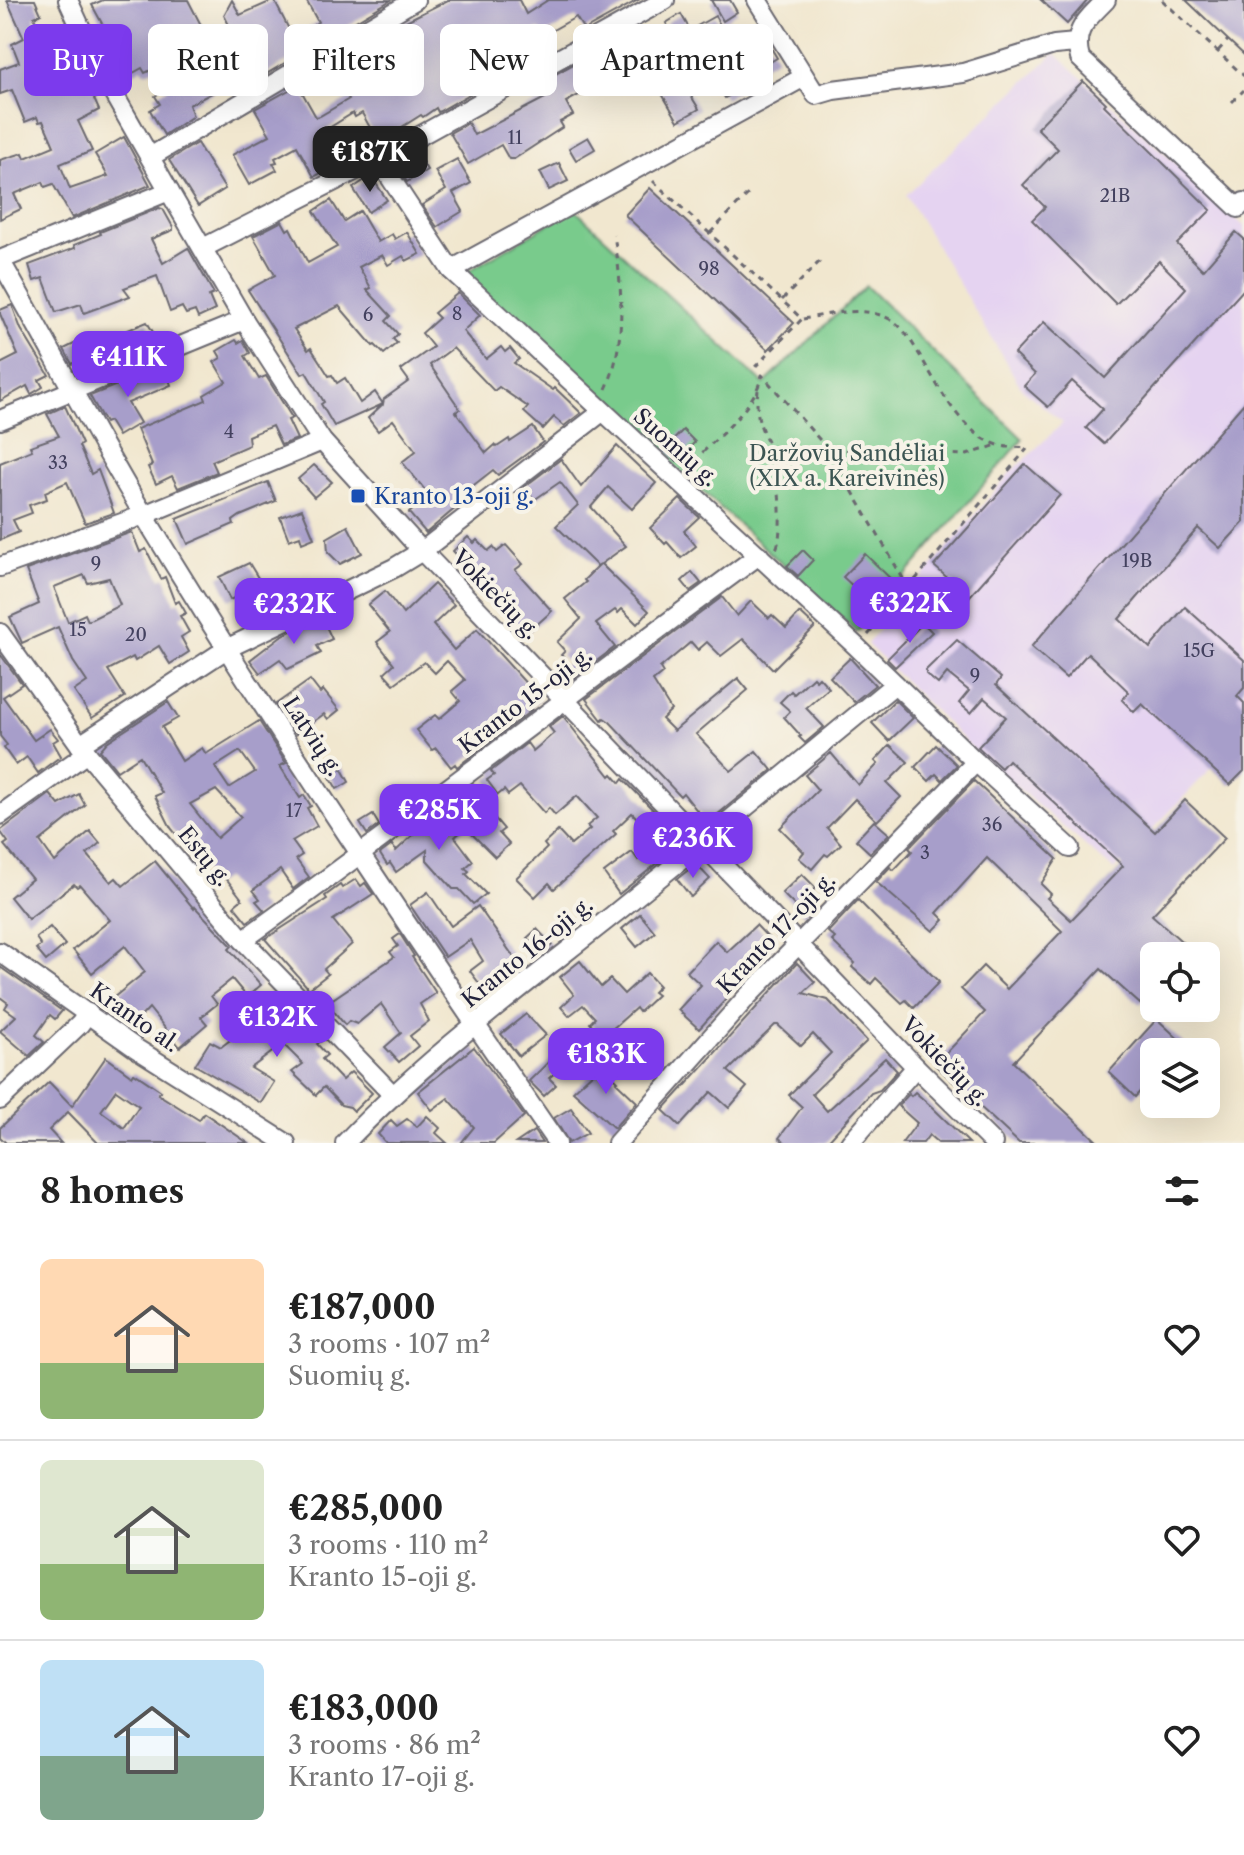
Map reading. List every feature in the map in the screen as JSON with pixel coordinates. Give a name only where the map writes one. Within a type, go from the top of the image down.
[{"type":"street","name":"Vokiečių g.","points":[[68,0],[100,70],[169,191],[244,320],[322,441],[422,551],[982,1139]]},
{"type":"street","points":[[150,157],[415,0]]},
{"type":"street","points":[[203,248],[378,159],[665,0]]},
{"type":"street","points":[[757,0],[816,95],[833,90],[963,73],[1054,45],[1076,43]]},
{"type":"street","points":[[1106,0],[1083,23],[1076,43],[1080,58],[1238,208],[1244,202]]},
{"type":"street","points":[[451,270],[804,77]]},
{"type":"street","name":"Suomių g.","points":[[378,159],[451,270],[1070,848]]},
{"type":"street","points":[[0,260],[169,191]]},
{"type":"street","name":"Latvių g.","points":[[0,260],[144,515],[361,856],[557,1143]]},
{"type":"street","points":[[0,420],[244,320]]},
{"type":"street","points":[[0,815],[84,749],[228,648],[394,568],[422,551],[600,410]]},
{"type":"street","points":[[0,567],[144,515],[322,441]]},
{"type":"street","name":"Kranto 15-oji g.","points":[[243,940],[361,856],[565,699],[763,560]]},
{"type":"street","name":"Estų g.","points":[[0,633],[84,749],[243,940],[392,1094]]},
{"type":"street","name":"Kranto 16-oji g.","points":[[345,1143],[392,1094],[475,1024],[703,843],[895,684]]},
{"type":"street","name":"Kranto 17-oji g.","points":[[617,1143],[798,943],[976,762]]},
{"type":"street","name":"Kranto al.","points":[[0,952],[261,1137],[286,1143]]},
{"type":"street","points":[[0,1100],[88,1013]]},
{"type":"street","points":[[850,1143],[916,1067]]},
{"type":"path","points":[[1162,0],[1244,76]]},
{"type":"path","points":[[1218,51],[1228,40]]},
{"type":"path","points":[[1232,102],[1244,90]]},
{"type":"path","points":[[641,165],[650,178],[802,319]]},
{"type":"path","points":[[710,233],[750,192]]},
{"type":"path","points":[[600,410],[614,365],[620,315],[620,275],[614,235]]},
{"type":"path","points":[[782,300],[822,259]]},
{"type":"path","points":[[754,368],[802,319],[854,311],[874,314],[895,321],[967,426],[997,445]]},
{"type":"path","points":[[763,560],[780,543],[780,528],[774,459],[756,410],[762,375],[828,449],[909,587]]},
{"type":"path","points":[[694,461],[748,404],[759,386]]},
{"type":"path","points":[[828,449],[967,455],[997,445],[1028,448],[857,647]]},
{"type":"shaded area","points":[[1055,53],[1244,226],[1244,734],[1114,870],[981,757],[867,644],[1009,474],[1063,423],[1022,389],[906,195]]},
{"type":"green space","name":"Daržovių Sandėliai (XIX a. Kareivinės)","points":[[574,209],[764,384],[866,286],[1023,439],[857,632],[463,274]]},
{"type":"building","points":[[7,0],[35,0],[41,14],[34,17],[37,24],[24,24],[24,38]]},
{"type":"building","points":[[103,0],[188,0],[200,24],[148,24],[148,72],[145,73],[142,68],[133,73],[132,24],[102,24],[92,5]]},
{"type":"building","points":[[232,0],[240,15],[274,0],[286,24],[284,63],[268,73],[268,24],[228,24],[224,15]]},
{"type":"building","points":[[306,0],[391,0],[350,24],[315,24],[318,22]]},
{"type":"building","points":[[448,0],[519,0],[526,14],[548,0],[638,0],[595,24],[580,24],[576,17],[557,28],[557,24],[440,24],[440,96],[466,96],[438,112],[436,108],[423,117],[421,115],[378,142],[362,113],[355,117],[353,113],[324,131],[334,155],[329,157],[334,166],[314,177],[297,146],[275,158],[277,162],[273,163],[277,170],[249,185],[232,155],[270,135],[255,109],[284,93],[284,96],[304,96],[316,117],[349,99],[347,96],[424,96],[424,24],[400,24]]},
{"type":"building","points":[[711,0],[730,0],[737,12],[723,21]]},
{"type":"building","points":[[1041,0],[1088,0],[1067,24]]},
{"type":"building","points":[[1186,0],[1244,0],[1244,55],[1228,40]]},
{"type":"building","points":[[681,14],[687,24],[667,24]]},
{"type":"building","points":[[715,16],[720,24],[701,24]]},
{"type":"building","points":[[24,38],[24,96],[98,97],[94,99],[99,110],[78,121],[92,151],[60,164],[70,189],[108,176],[95,154],[124,137],[150,185],[72,218],[53,184],[45,187],[43,182],[14,194],[21,209],[0,219],[0,160],[23,153],[25,158],[54,146],[43,121],[39,122],[37,117],[25,122],[12,90],[0,94],[0,69],[19,62],[12,44]]},
{"type":"building","points":[[573,64],[573,96],[577,96],[566,102],[573,115],[560,122],[563,127],[514,159],[509,159],[501,145],[468,164],[450,133],[468,123],[474,135],[544,96],[557,96],[557,73]]},
{"type":"building","points":[[1083,81],[1211,210],[1177,244],[1203,270],[1236,232],[1244,239],[1244,289],[1104,444],[1086,428],[1103,409],[1072,381],[1048,407],[1024,386],[1035,374],[1014,354],[1044,322],[1105,378],[1186,288],[1159,261],[1116,304],[1032,220],[1045,207],[1023,185],[1058,149],[1037,128]]},
{"type":"building","points":[[155,96],[206,96],[189,105],[193,116],[164,135],[150,110],[160,104]]},
{"type":"building","points":[[663,96],[691,96],[699,109],[678,121]]},
{"type":"building","points":[[588,137],[595,149],[576,160],[569,148]]},
{"type":"building","points":[[197,143],[225,189],[198,206],[169,160]]},
{"type":"building","points":[[416,152],[427,170],[407,182],[395,163]]},
{"type":"building","points":[[457,159],[471,183],[453,193],[463,211],[437,227],[422,205],[446,190],[435,171]]},
{"type":"building","points":[[559,163],[568,181],[549,190],[540,172]]},
{"type":"building","points":[[371,176],[387,200],[368,212],[353,188]]},
{"type":"building","points":[[650,188],[794,323],[768,350],[625,215]]},
{"type":"building","points":[[331,200],[344,221],[360,211],[378,242],[392,234],[395,239],[407,232],[420,254],[406,261],[403,256],[388,265],[382,255],[359,267],[371,288],[367,290],[391,316],[386,321],[398,334],[393,339],[397,343],[384,354],[373,346],[339,306],[294,329],[329,376],[332,375],[337,383],[345,378],[360,403],[375,392],[383,404],[334,426],[306,372],[302,374],[248,290],[275,275],[253,236],[282,221],[287,230],[290,228],[308,263],[337,247],[314,211]]},
{"type":"building","points":[[163,209],[173,227],[173,230],[151,239],[163,263],[188,248],[214,294],[209,296],[215,310],[198,318],[195,311],[186,314],[182,307],[170,312],[157,276],[124,288],[130,296],[84,313],[81,304],[56,312],[43,278],[34,281],[29,265],[75,248],[74,245],[100,232]]},
{"type":"building","points":[[458,293],[480,315],[463,331],[486,359],[501,347],[505,352],[510,348],[519,359],[514,363],[553,390],[555,388],[581,413],[564,426],[554,417],[543,429],[524,412],[528,407],[499,387],[494,391],[453,348],[430,365],[460,409],[456,412],[486,453],[495,445],[497,447],[509,439],[510,442],[533,427],[543,442],[498,475],[493,470],[470,488],[472,490],[463,497],[465,500],[426,533],[409,513],[430,496],[402,462],[416,451],[393,420],[378,431],[368,418],[383,404],[384,399],[409,381],[401,370],[433,347],[422,333],[439,318],[434,313]]},
{"type":"building","points":[[12,305],[21,329],[49,375],[39,380],[43,387],[31,394],[27,386],[0,401],[0,364],[18,355],[0,314],[0,310]]},
{"type":"building","points":[[147,322],[159,342],[124,356],[116,335]]},
{"type":"building","points":[[84,339],[92,354],[72,364],[64,349]]},
{"type":"building","points":[[236,340],[238,343],[243,340],[250,353],[245,356],[259,379],[266,376],[293,418],[288,420],[297,439],[281,445],[272,426],[248,436],[249,445],[212,461],[217,472],[178,488],[172,476],[156,484],[148,467],[152,465],[137,429],[206,400],[204,395],[226,382],[214,362],[221,358],[217,351]]},
{"type":"building","points":[[164,366],[171,385],[128,403],[140,423],[118,436],[109,421],[105,423],[90,396]]},
{"type":"building","points":[[1244,403],[1244,522],[1220,548],[1198,528],[1119,619],[1150,648],[1185,607],[1244,660],[1244,688],[1237,696],[1244,703],[1244,771],[1230,785],[1142,704],[1134,712],[1122,700],[1129,692],[1088,653],[1066,678],[1031,647]]},
{"type":"building","points":[[65,406],[91,474],[98,470],[114,513],[85,523],[67,482],[45,492],[47,499],[29,505],[32,513],[13,520],[19,532],[0,540],[0,463],[32,450],[30,446],[59,436],[47,414]]},
{"type":"building","points":[[683,430],[695,442],[677,461],[665,449]]},
{"type":"building","points":[[617,446],[656,483],[632,509],[608,487],[591,507],[626,546],[601,564],[649,611],[637,624],[622,609],[618,613],[615,610],[596,624],[615,647],[569,682],[559,671],[568,662],[561,655],[565,651],[557,642],[581,619],[565,599],[586,582],[584,580],[600,564],[597,566],[556,526],[578,505],[560,482],[534,500],[524,487],[561,459],[581,487]]},
{"type":"building","points":[[1025,464],[1060,495],[969,597],[934,566]]},
{"type":"building","points":[[314,465],[332,482],[314,497],[298,479]]},
{"type":"building","points":[[268,482],[276,501],[188,544],[177,519]]},
{"type":"building","points":[[680,499],[699,517],[684,531],[696,546],[681,558],[650,528]]},
{"type":"building","points":[[302,509],[314,538],[302,543],[300,536],[289,540],[280,517]]},
{"type":"building","points":[[348,526],[362,553],[340,564],[328,552],[327,538]]},
{"type":"building","points":[[132,532],[140,552],[146,549],[161,579],[165,577],[175,603],[179,601],[186,613],[180,616],[189,632],[181,637],[189,652],[170,664],[159,646],[135,661],[133,657],[108,670],[125,697],[92,718],[74,691],[87,682],[73,661],[58,627],[22,643],[10,617],[39,604],[26,570]],"holes":[[[84,575],[88,583],[109,578],[120,605],[88,621],[85,614],[68,622],[54,587]]]},
{"type":"building","points":[[468,537],[474,543],[477,540],[488,551],[493,547],[497,552],[506,545],[523,564],[515,570],[552,611],[525,635],[501,608],[505,605],[453,551]]},
{"type":"building","points":[[803,550],[813,560],[798,576],[787,566]]},
{"type":"building","points":[[865,554],[894,582],[872,604],[843,577]]},
{"type":"building","points":[[249,563],[263,586],[266,584],[269,590],[277,586],[286,603],[264,617],[248,591],[230,600],[219,577]]},
{"type":"building","points":[[692,572],[701,583],[690,591],[682,581]]},
{"type":"building","points":[[434,584],[454,605],[433,625],[454,650],[477,629],[540,699],[528,710],[532,710],[457,767],[455,764],[451,767],[436,748],[432,750],[416,730],[435,715],[439,719],[460,701],[452,691],[465,680],[447,661],[435,673],[424,662],[394,684],[384,673],[394,664],[377,642],[390,632],[368,605],[385,591],[403,614]]},
{"type":"building","points":[[722,597],[737,616],[751,601],[769,618],[772,615],[786,628],[800,613],[815,627],[773,669],[743,639],[721,656],[707,642],[698,650],[691,642],[660,668],[663,673],[653,681],[671,710],[662,719],[674,731],[738,678],[748,690],[696,734],[731,771],[756,751],[772,770],[707,823],[683,793],[680,796],[610,722],[604,718],[602,720],[586,699]]},
{"type":"building","points":[[321,616],[332,639],[317,646],[321,653],[288,669],[280,659],[260,673],[250,660],[281,636]]},
{"type":"building","points":[[923,623],[932,632],[895,667],[887,659]]},
{"type":"building","points":[[957,640],[1001,678],[996,685],[1155,832],[1185,800],[1225,838],[1152,915],[1182,942],[1140,942],[1140,1004],[1101,969],[1013,1062],[1099,1143],[1019,1143],[935,1065],[985,1012],[961,989],[983,966],[1007,989],[1062,931],[987,858],[937,913],[944,920],[933,931],[876,882],[890,867],[894,870],[912,851],[909,848],[974,781],[1057,859],[1041,884],[1051,894],[1047,898],[1071,920],[1123,866],[1008,760],[1001,768],[978,747],[1006,717],[984,698],[971,713],[959,703],[969,691],[947,673],[938,684],[926,674],[926,670]]},
{"type":"building","points":[[0,654],[22,684],[3,697],[34,740],[50,729],[58,739],[53,742],[61,756],[38,773],[27,757],[16,765],[0,736]]},
{"type":"building","points":[[850,658],[875,685],[854,702],[830,677]]},
{"type":"building","points":[[813,677],[816,680],[819,677],[829,688],[806,708],[824,727],[805,743],[784,717],[790,711],[780,702]]},
{"type":"building","points":[[310,680],[339,710],[328,719],[324,714],[296,734],[276,704]]},
{"type":"building","points":[[895,700],[913,718],[889,741],[872,723]]},
{"type":"building","points":[[168,702],[178,718],[162,727],[182,761],[202,748],[206,754],[259,721],[286,763],[280,766],[300,798],[304,795],[311,806],[307,808],[317,826],[292,841],[302,855],[296,859],[309,877],[293,889],[280,870],[253,890],[260,899],[256,901],[264,910],[247,922],[234,906],[242,899],[225,877],[217,884],[171,828],[155,796],[162,793],[140,756],[117,771],[100,750],[107,742]],"holes":[[[240,751],[255,772],[229,788],[215,767]],[[216,790],[241,817],[217,838],[190,804]]]},
{"type":"building","points":[[563,716],[610,776],[612,774],[620,783],[623,779],[657,814],[645,826],[632,813],[613,831],[616,834],[554,889],[549,883],[535,897],[516,878],[547,848],[544,844],[558,831],[571,845],[590,829],[587,826],[597,818],[577,796],[555,815],[549,808],[544,813],[520,786],[508,795],[504,790],[498,795],[487,780],[494,775],[491,771],[527,743],[533,751],[554,733],[549,727]]},
{"type":"building","points":[[890,745],[908,762],[887,783],[901,797],[877,821],[855,799],[827,828],[841,844],[828,856],[825,854],[812,869],[799,858],[804,852],[780,828],[818,790],[805,775],[831,753],[858,785],[878,764],[875,761]]},
{"type":"building","points":[[936,745],[957,765],[942,780],[936,774],[929,781],[915,767]]},
{"type":"building","points":[[339,764],[349,782],[337,789],[327,772]]},
{"type":"building","points":[[50,794],[59,805],[79,794],[85,805],[40,841],[55,862],[90,831],[100,843],[87,854],[111,882],[116,878],[123,886],[155,861],[194,909],[232,946],[229,949],[261,985],[247,997],[232,979],[211,996],[217,1004],[201,1017],[207,1024],[180,1047],[149,1008],[135,1023],[127,1016],[113,1003],[113,998],[145,972],[125,946],[92,973],[73,950],[110,920],[80,885],[77,887],[74,884],[28,919],[10,897],[32,879],[4,845],[8,842],[0,831]]},
{"type":"building","points":[[447,804],[465,828],[455,837],[473,861],[465,868],[469,871],[466,874],[486,894],[473,904],[459,889],[453,889],[427,860],[427,850],[396,872],[380,854],[392,845],[396,851],[414,831]]},
{"type":"building","points":[[491,814],[504,829],[499,833],[509,844],[495,857],[470,832]]},
{"type":"building","points":[[373,815],[379,825],[367,834],[360,823]]},
{"type":"building","points":[[874,821],[889,834],[870,853],[856,840]]},
{"type":"building","points":[[664,838],[674,850],[619,894],[604,873],[632,852],[638,860]]},
{"type":"building","points":[[696,864],[710,879],[691,897],[677,879]]},
{"type":"building","points":[[802,874],[816,888],[810,893],[818,901],[804,915],[782,893]]},
{"type":"building","points":[[356,879],[361,886],[365,883],[373,894],[333,920],[352,944],[324,969],[328,974],[309,989],[265,939],[327,899],[325,896],[340,885],[342,888]]},
{"type":"building","points":[[428,892],[451,926],[478,906],[520,966],[485,991],[470,971],[483,961],[470,940],[445,957],[410,905]]},
{"type":"building","points":[[858,900],[939,982],[914,1008],[906,1000],[902,1003],[876,978],[871,984],[852,967],[855,963],[832,941],[835,938],[828,932]]},
{"type":"building","points":[[640,914],[655,932],[637,947],[622,929]]},
{"type":"building","points":[[756,925],[775,945],[699,1029],[678,1010],[701,985],[687,972],[716,941],[727,952]]},
{"type":"building","points":[[50,927],[65,945],[46,961],[36,949],[41,945],[36,938]]},
{"type":"building","points":[[537,929],[552,945],[542,955],[527,938]]},
{"type":"building","points":[[400,934],[436,993],[420,1004],[429,1021],[410,1036],[418,1046],[399,1062],[385,1047],[401,1033],[381,1004],[357,1024],[349,1021],[345,1025],[327,1003],[394,957],[390,952],[398,946],[393,939]]},
{"type":"building","points":[[580,961],[601,987],[610,979],[624,994],[647,973],[659,986],[653,992],[657,995],[639,1012],[636,1008],[603,1037],[590,1023],[595,1018],[583,1005],[569,1016],[561,1007],[574,995],[560,977]]},
{"type":"building","points":[[797,963],[815,982],[803,993],[828,1000],[867,1041],[812,1094],[827,1111],[885,1058],[897,1071],[880,1090],[871,1093],[826,1143],[786,1143],[779,1138],[802,1107],[789,1095],[831,1053],[813,1034],[801,1046],[775,1025],[728,1071],[747,1087],[729,1108],[711,1092],[680,1126],[663,1110]]},
{"type":"building","points":[[0,967],[62,1011],[55,1019],[50,1015],[36,1035],[44,1042],[29,1056],[0,1031],[16,1016],[5,1008],[8,1003],[0,997]]},
{"type":"building","points":[[256,998],[272,1018],[276,1014],[288,1030],[304,1023],[321,1041],[317,1044],[327,1055],[322,1059],[342,1080],[351,1072],[372,1093],[354,1111],[341,1105],[324,1087],[316,1095],[292,1072],[303,1064],[283,1044],[251,1068],[274,1082],[261,1103],[195,1065],[210,1041],[221,1047],[247,1027],[236,1013]]},
{"type":"building","points":[[526,1014],[546,1035],[519,1056],[501,1034]]},
{"type":"building","points":[[1154,1022],[1160,1022],[1178,1038],[1140,1038],[1140,1091],[1135,1097],[1109,1072]]},
{"type":"building","points":[[566,1045],[575,1055],[549,1078],[556,1085],[544,1096],[529,1081]]},
{"type":"building","points":[[474,1047],[524,1116],[494,1143],[461,1143],[474,1127],[448,1098],[432,1110],[418,1092]]},
{"type":"building","points":[[106,1057],[132,1076],[134,1073],[161,1091],[158,1094],[199,1120],[204,1113],[248,1143],[98,1143],[68,1112],[49,1130],[61,1143],[6,1143],[0,1137],[0,1128],[49,1082],[72,1106]],"holes":[[[116,1090],[139,1106],[124,1128],[101,1111]]]},
{"type":"building","points":[[602,1065],[637,1102],[614,1128],[573,1091]]},
{"type":"building","points":[[915,1092],[969,1143],[938,1143],[929,1135],[923,1143],[902,1143],[917,1123],[898,1106]]},
{"type":"building","points":[[571,1108],[588,1133],[569,1143],[554,1118]]},
{"type":"building","points":[[427,1116],[440,1128],[436,1133],[447,1143],[386,1143],[378,1134],[391,1120],[397,1126],[407,1119],[417,1127]]},
{"type":"building","points":[[534,1131],[542,1143],[516,1143]]},
{"type":"place","name":"Kranto 13-oji g.","points":[[358,496]]}]
